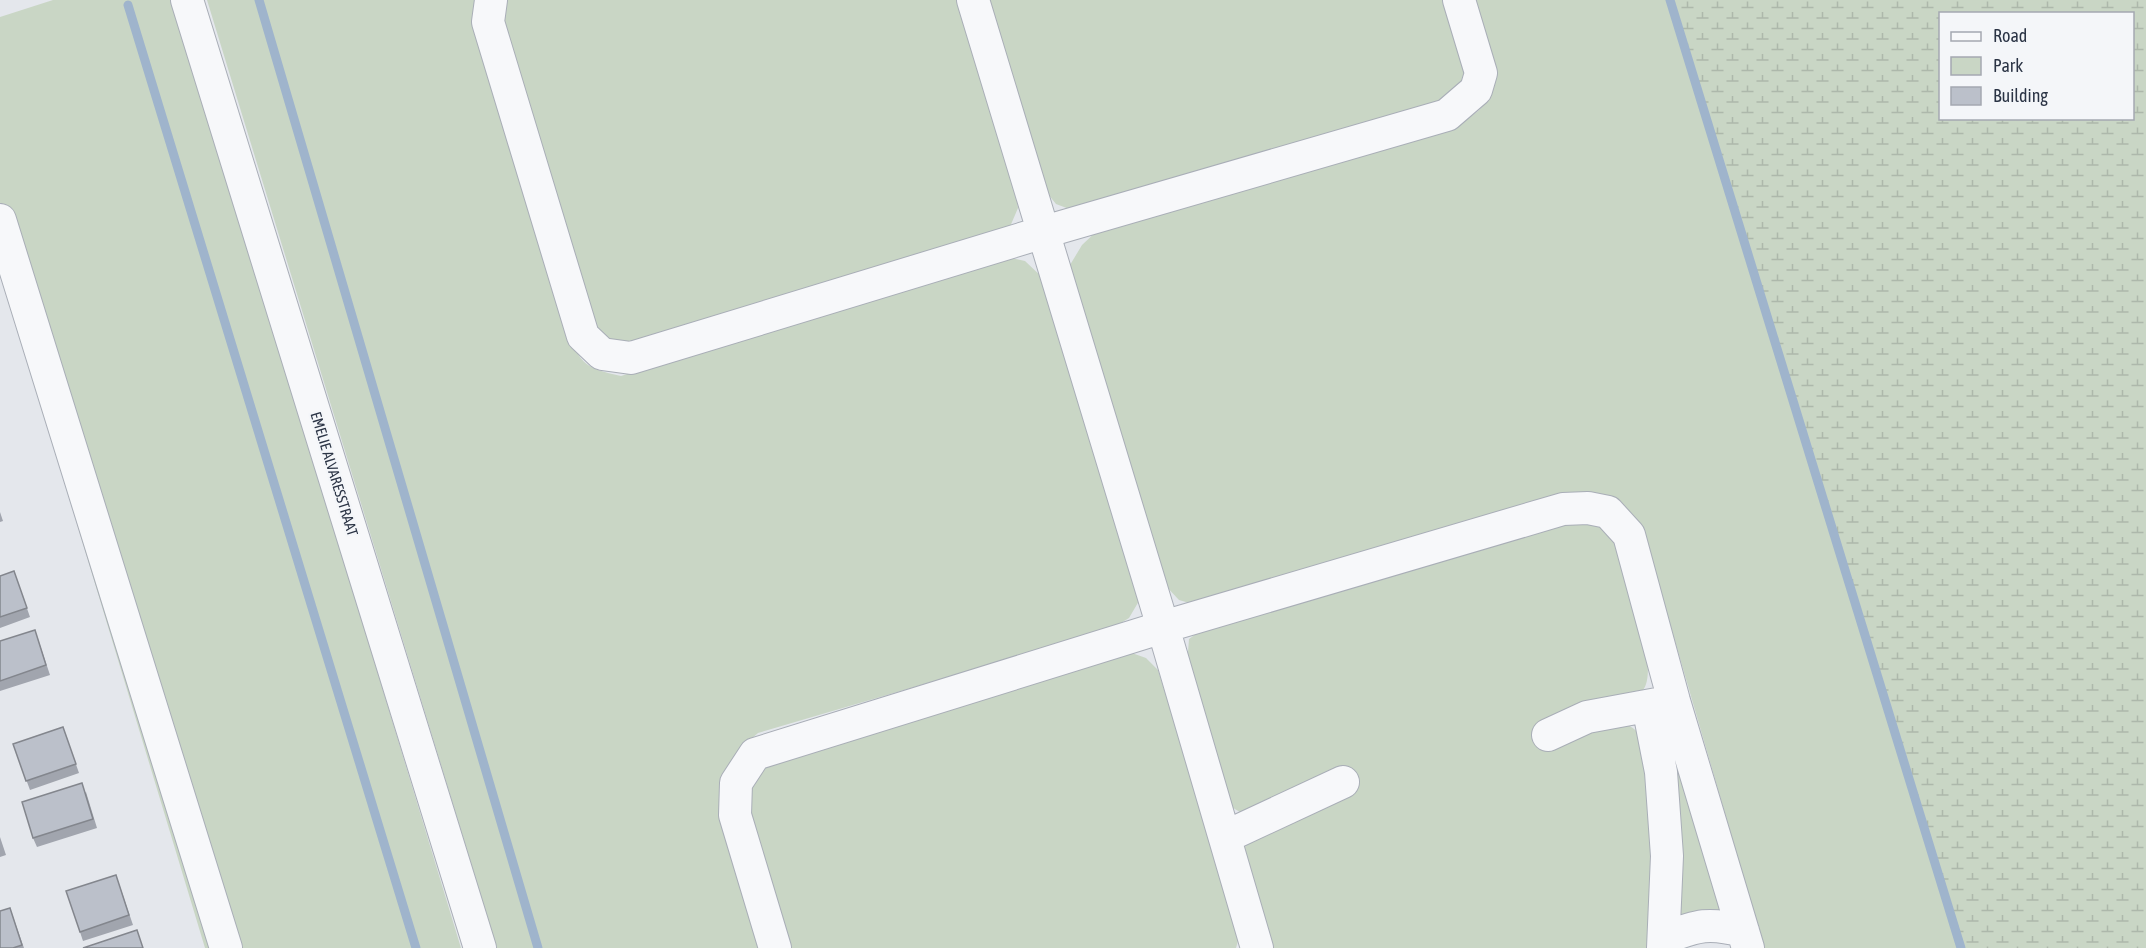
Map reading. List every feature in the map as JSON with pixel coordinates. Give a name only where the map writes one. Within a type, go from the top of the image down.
[{"type":"street","name":"EMELIE ALVARESSTRAAT","points":[[187,0],[480,948]]},
{"type":"street","points":[[491,0],[488,22],[584,336],[602,354],[632,358],[1044,232],[1447,115],[1476,90],[1481,73],[1459,0]]},
{"type":"street","points":[[973,0],[1163,627],[1256,948]]},
{"type":"street","points":[[0,220],[226,948]]},
{"type":"street","points":[[775,948],[735,814],[736,783],[755,754],[1163,627],[1563,509],[1588,508],[1608,512],[1629,535],[1661,704],[1746,939]]},
{"type":"street","points":[[1548,735],[1587,717],[1661,704]]},
{"type":"street","points":[[1661,704],[1661,772],[1667,856],[1664,943]]},
{"type":"street","points":[[1225,837],[1343,782]]},
{"type":"street","points":[[1664,943],[1689,929],[1715,923],[1746,939]]},
{"type":"green space","points":[[53,0],[174,0],[461,948],[205,948],[0,269],[0,17]]},
{"type":"green space","points":[[207,0],[475,0],[475,14],[567,333],[581,359],[599,370],[621,376],[1002,256],[1025,261],[1043,278],[1139,601],[1129,618],[1111,629],[758,733],[731,764],[719,803],[762,948],[497,948]]},
{"type":"green space","points":[[505,0],[958,0],[1015,186],[1018,208],[1009,229],[631,346],[608,343],[591,326],[499,14]]},
{"type":"green space","points":[[987,0],[1448,0],[1463,48],[1465,74],[1463,85],[1457,94],[1436,106],[1072,210],[1056,204],[1044,189]]},
{"type":"green space","points":[[1474,0],[1670,0],[1961,948],[1764,948],[1646,541],[1625,511],[1609,500],[1573,492],[1196,605],[1179,600],[1164,584],[1075,296],[1070,265],[1082,245],[1100,228],[1454,126],[1472,115],[1488,100],[1493,87],[1494,72],[1488,42]]},
{"type":"green space","points":[[1670,0],[2146,0],[2146,948],[1961,948]]},
{"type":"green space","points":[[1585,519],[1605,527],[1616,543],[1633,596],[1648,661],[1647,678],[1643,690],[1638,695],[1576,733],[1627,724],[1641,736],[1647,755],[1653,809],[1653,871],[1646,948],[1271,948],[1242,856],[1248,838],[1243,814],[1230,806],[1187,665],[1189,639],[1204,628]]},
{"type":"green space","points":[[1129,652],[1146,658],[1158,670],[1240,934],[1236,948],[789,948],[746,808],[748,787],[764,763]]},
{"type":"green space","points":[[1671,729],[1725,910],[1702,911],[1676,917]]},
{"type":"building","points":[[14,571],[27,608],[0,617],[0,576]]},
{"type":"building","points":[[35,630],[46,665],[0,681],[0,641]]},
{"type":"building","points":[[63,727],[76,764],[26,781],[13,744]]},
{"type":"building","points":[[82,783],[93,819],[33,838],[22,802]]},
{"type":"building","points":[[116,875],[129,915],[80,932],[66,891]]},
{"type":"building","points":[[10,908],[22,945],[0,948],[0,911]]},
{"type":"building","points":[[137,930],[143,948],[83,948]]},
{"type":"waterway","points":[[259,0],[538,948]]},
{"type":"waterway","points":[[1670,0],[1961,948]]},
{"type":"waterway","points":[[128,5],[416,948]]}]
